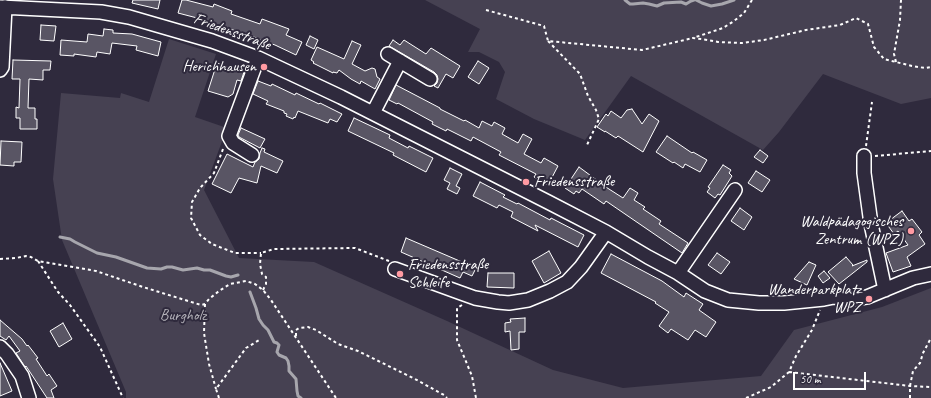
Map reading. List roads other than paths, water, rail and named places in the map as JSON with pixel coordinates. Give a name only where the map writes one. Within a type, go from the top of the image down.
[{"type":"street","name":"Friedensstraße","points":[[2,7],[100,12],[129,17],[212,41],[258,58],[341,97],[606,232],[705,290],[728,300],[759,303],[784,303],[834,297],[856,299],[867,297],[913,278],[931,274]]},
{"type":"street","points":[[0,70],[2,67],[2,7]]},
{"type":"street","points":[[388,54],[430,79]]},
{"type":"street","points":[[252,155],[233,143],[229,136],[258,58]]},
{"type":"street","points":[[373,113],[400,61]]},
{"type":"street","points":[[864,156],[864,173],[871,224],[885,290]]},
{"type":"street","points":[[678,273],[735,190]]},
{"type":"street","points":[[395,268],[475,298],[509,303],[528,300],[567,282],[581,267],[606,232]]},
{"type":"street","points":[[0,347],[7,354],[22,376],[26,397]]},
{"type":"waterway","points":[[625,0],[630,4],[643,3],[657,6],[664,3],[681,2],[686,4],[694,0]]},
{"type":"waterway","points":[[696,0],[711,6],[734,0]]},
{"type":"waterway","points":[[60,237],[70,239],[97,253],[116,257],[147,268],[161,269],[172,267],[183,270],[197,268],[210,270],[231,277],[238,275]]},
{"type":"waterway","points":[[250,292],[259,319],[268,330],[274,342],[279,345],[277,352],[288,361],[289,371],[296,379],[298,396],[301,398]]},
{"type":"place","name":"Herichhausen","points":[[264,67]]},
{"type":"place","name":"Friedensstraße","points":[[526,182]]},
{"type":"place","name":"Waldpädagogisches Zentrum (WPZ)","points":[[911,231]]},
{"type":"place","name":"Friedensstraße Schleife","points":[[400,274]]},
{"type":"place","name":"Wanderparkplatz WPZ","points":[[869,299]]},
{"type":"park label","name":"Burgholz","points":[[183,316]]}]
